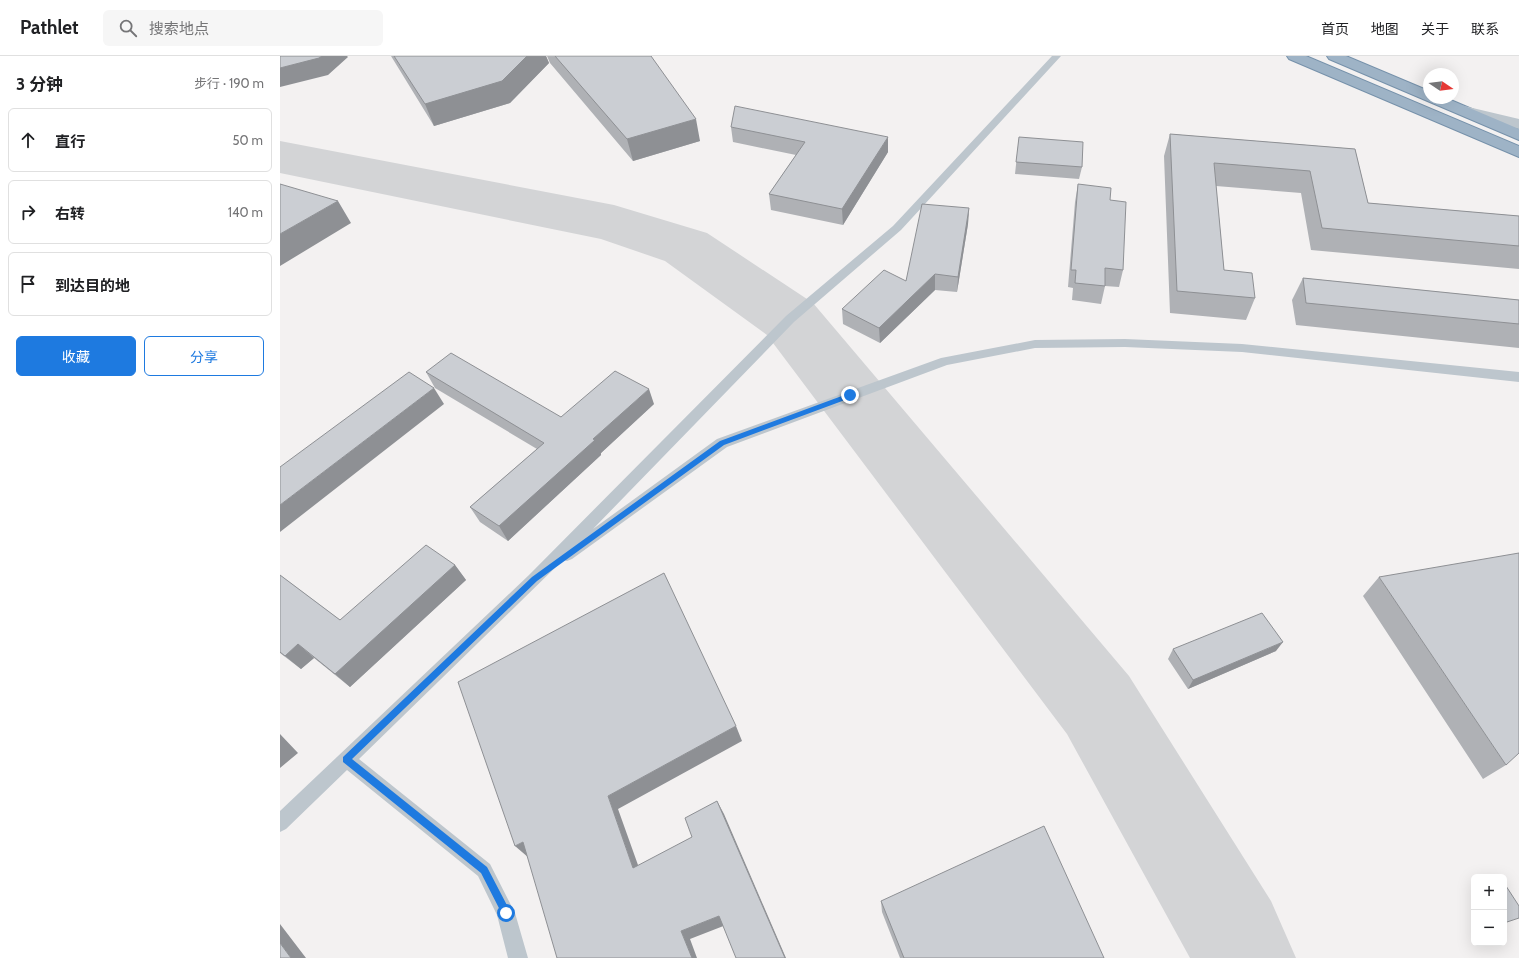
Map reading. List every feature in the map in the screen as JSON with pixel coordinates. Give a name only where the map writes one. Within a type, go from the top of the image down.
[{"type":"highway","points":[[1294,56],[1519,152]]},
{"type":"highway","points":[[1334,56],[1423,93]]},
{"type":"highway","points":[[1447,104],[1519,135]]},
{"type":"street","points":[[1458,109],[1519,124]]},
{"type":"lane","points":[[280,823],[534,579],[790,319],[897,228],[1057,56]]},
{"type":"lane","points":[[534,579],[722,443],[945,361],[1035,344],[1125,343],[1242,348],[1519,377]]},
{"type":"lane","points":[[346,759],[484,870],[506,913],[518,958]]},
{"type":"building","points":[[280,56],[322,56],[280,68]]},
{"type":"building","points":[[394,56],[527,56],[502,81],[425,104]]},
{"type":"building","points":[[555,56],[651,56],[696,119],[627,139]]},
{"type":"building","points":[[735,106],[888,137],[842,209],[769,194],[805,142],[731,127]]},
{"type":"building","points":[[1170,134],[1355,149],[1368,203],[1519,216],[1519,246],[1322,228],[1310,171],[1214,163],[1224,270],[1252,273],[1255,298],[1177,291]]},
{"type":"building","points":[[1019,137],[1083,142],[1082,167],[1016,162]]},
{"type":"building","points":[[280,184],[338,201],[280,234]]},
{"type":"building","points":[[1078,184],[1111,188],[1110,200],[1126,202],[1123,270],[1105,268],[1105,286],[1075,283],[1076,270],[1071,270]]},
{"type":"building","points":[[922,204],[969,208],[958,277],[935,274],[879,328],[842,309],[884,270],[906,281]]},
{"type":"building","points":[[1303,278],[1519,300],[1519,324],[1306,303]]},
{"type":"building","points":[[451,353],[561,417],[615,371],[649,389],[593,439],[595,440],[499,526],[470,507],[544,443],[426,372]]},
{"type":"building","points":[[409,372],[434,388],[280,505],[280,467]]},
{"type":"building","points":[[426,545],[455,565],[335,674],[298,644],[285,656],[280,652],[280,575],[340,620]]},
{"type":"building","points":[[1519,553],[1519,753],[1506,765],[1379,577]]},
{"type":"building","points":[[664,573],[736,726],[608,796],[633,868],[692,837],[685,818],[717,801],[785,958],[736,958],[719,916],[681,931],[692,958],[557,958],[523,842],[515,846],[458,682]]},
{"type":"building","points":[[1262,613],[1283,642],[1193,680],[1173,649]]},
{"type":"building","points":[[1044,826],[1104,958],[904,958],[881,901]]},
{"type":"building","points":[[1507,888],[1519,906],[1519,918],[1507,922]]},
{"type":"building","points":[[280,943],[291,958],[280,958]]},
{"type":"taxiway","points":[[280,157],[614,223],[686,247],[790,319],[1098,705],[1235,937],[1244,958]]},
{"type":"route","points":[[506,913],[484,870],[346,759],[534,579],[722,443],[850,395]]}]
